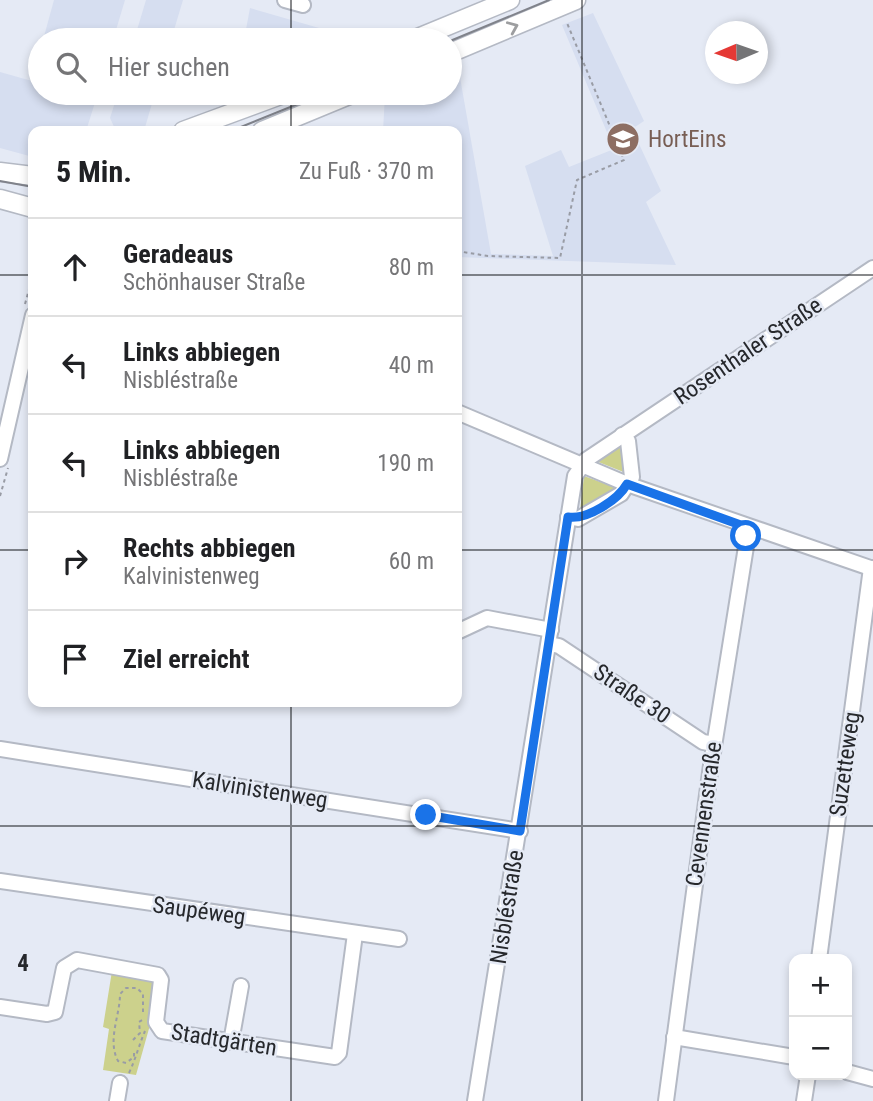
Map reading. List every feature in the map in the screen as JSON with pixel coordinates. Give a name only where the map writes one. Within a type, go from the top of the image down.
[{"type":"main road","points":[[441,28],[510,0]]},
{"type":"main road","points":[[462,48],[576,0]]},
{"type":"main road","points":[[196,126],[249,105]]},
{"type":"main road","points":[[274,126],[325,105]]},
{"type":"main road","points":[[0,172],[28,175]]},
{"type":"main road","points":[[0,199],[28,207]]},
{"type":"street","points":[[285,0],[303,5]]},
{"type":"street","name":"Rosenthaler Straße","points":[[580,466],[622,435],[871,272]]},
{"type":"street","points":[[3,455],[28,338]]},
{"type":"street","points":[[462,414],[627,484],[872,569]]},
{"type":"street","points":[[568,517],[578,519],[621,494],[632,477],[628,441],[622,435]]},
{"type":"street","name":"Nisbléstraße","points":[[475,1101],[568,517],[575,476],[580,466]]},
{"type":"street","name":"Cevennenstraße","points":[[666,1101],[714,744],[749,528]]},
{"type":"street","name":"Suzetteweg","points":[[821,954],[872,569]]},
{"type":"street","points":[[462,630],[487,618],[550,637]]},
{"type":"street","name":"Straße 30","points":[[550,637],[559,646],[702,742],[714,744]]},
{"type":"street","name":"Kalvinistenweg","points":[[0,749],[520,831]]},
{"type":"street","name":"Saupéweg","points":[[0,881],[399,939]]},
{"type":"street","name":"Stadtgärten","points":[[0,1007],[47,1014],[55,1012],[64,968],[77,960],[154,972],[161,980],[157,1028],[335,1057],[339,1052],[355,934]]},
{"type":"street","points":[[231,1042],[241,986]]},
{"type":"street","points":[[674,1037],[789,1056]]},
{"type":"street","points":[[804,1101],[807,1080]]},
{"type":"street","points":[[117,1101],[120,1083]]},
{"type":"path","points":[[462,252],[488,256],[560,258],[577,180],[624,160],[567,23]]},
{"type":"path","points":[[0,496],[3,455]]},
{"type":"path","points":[[133,1040],[140,1033],[139,1022],[144,1019],[144,1002],[141,991],[129,986],[120,993],[120,1014],[113,1033],[118,1061],[130,1062],[134,1053]]},
{"type":"path","points":[[120,1083],[138,1055],[137,1043],[144,1035],[147,1019]]},
{"type":"shaded area","points":[[54,0],[125,0],[117,28],[46,28]]},
{"type":"shaded area","points":[[146,0],[183,0],[175,28],[138,28]]},
{"type":"shaded area","points":[[250,8],[319,28],[246,28]]},
{"type":"shaded area","name":"HortEins","points":[[593,13],[644,121],[632,129],[661,191],[646,202],[676,265],[462,257],[462,126],[383,126],[384,105],[462,105],[462,89],[491,254],[553,256],[525,166],[561,150],[569,167],[614,149],[562,25]]},
{"type":"shaded area","points":[[0,72],[28,80],[28,105],[94,105],[88,126],[28,126],[28,156],[0,148]]},
{"type":"shaded area","points":[[114,105],[152,105],[145,126],[114,126],[110,118]]},
{"type":"green space","points":[[619,445],[626,473],[596,461]]},
{"type":"green space","points":[[584,476],[614,487],[615,491],[580,511]]},
{"type":"green space","points":[[112,971],[155,979],[154,1025],[150,1025],[136,1075],[103,1070],[109,1029],[103,1027]]},
{"type":"tram line","points":[[462,36],[549,0]]},
{"type":"tram line","points":[[243,126],[295,105]]},
{"type":"tram line","points":[[0,181],[28,186]]},
{"type":"place","name":"HortEins","points":[[623,139]]},
{"type":"route","points":[[426,815],[520,831],[568,517],[578,519],[621,494],[627,484],[749,528],[746,536]]}]
